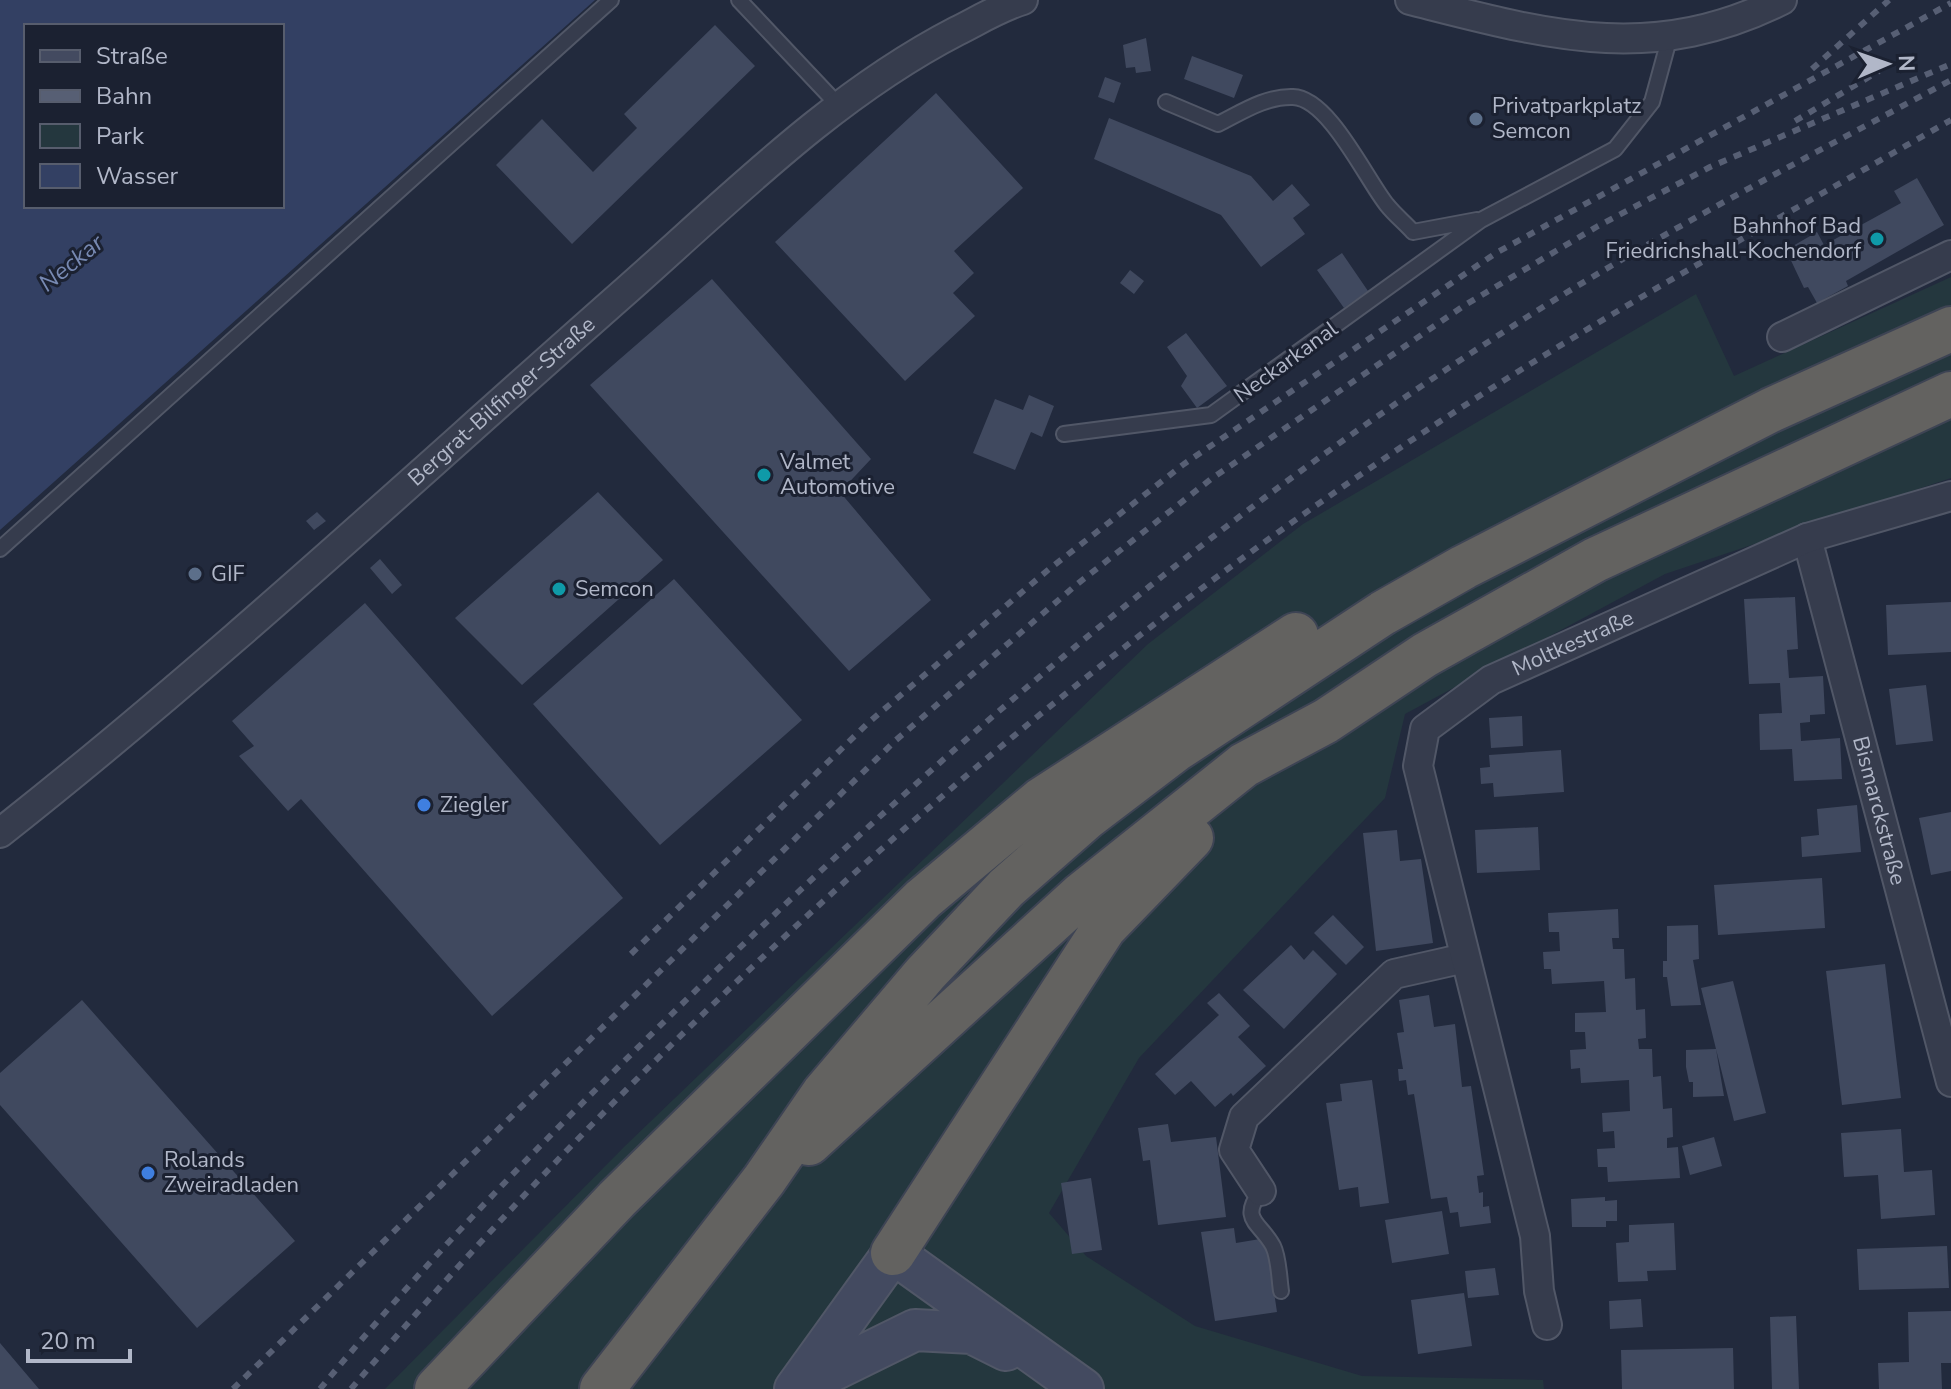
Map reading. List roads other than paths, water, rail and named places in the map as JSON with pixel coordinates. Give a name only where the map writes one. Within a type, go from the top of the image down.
[{"type":"highway","points":[[611,1377],[764,1180],[824,1093],[925,974],[1006,888],[1050,847],[1175,750],[1383,613],[1464,567],[1771,410],[1951,329]]},
{"type":"highway","points":[[764,1180],[843,1116],[1081,895],[1244,765],[1326,721],[1425,655],[1595,560],[1951,394]]},
{"type":"highway","points":[[437,1389],[723,1092],[816,1008],[923,899],[1041,800],[1359,595],[1464,567]]},
{"type":"highway","points":[[893,1253],[1104,928],[1175,850],[1257,785],[1326,721]]},
{"type":"main road","points":[[795,1389],[893,1253],[1082,1389]]},
{"type":"main road","points":[[795,1389],[915,1330],[972,1333],[1082,1389]]},
{"type":"street","name":"Bergrat-Bilfinger-Straße","points":[[0,833],[85,766],[327,559],[551,356],[806,132],[918,51],[1023,0]]},
{"type":"street","points":[[1410,0],[1541,33],[1605,41],[1670,36],[1744,19],[1782,0]]},
{"type":"street","points":[[1782,337],[1951,255]]},
{"type":"street","name":"Moltkestraße","points":[[1547,1325],[1539,1291],[1535,1236],[1418,766],[1425,729],[1491,680],[1807,538],[1951,496]]},
{"type":"street","name":"Bismarckstraße","points":[[1807,538],[1951,1082]]},
{"type":"street","points":[[1261,1191],[1234,1150],[1244,1117],[1394,974],[1465,958]]},
{"type":"lane","points":[[0,549],[611,0]]},
{"type":"lane","points":[[739,0],[840,107]]},
{"type":"lane","name":"Neckarkanal","points":[[1064,434],[1211,415],[1481,220],[1615,149],[1652,102],[1670,36]]},
{"type":"lane","name":"Neckarkanal","points":[[1166,102],[1218,124],[1270,99],[1296,96],[1313,104],[1351,149],[1387,204],[1413,232],[1481,220]]},
{"type":"lane","points":[[1261,1191],[1250,1205],[1251,1215],[1274,1247],[1281,1291]]},
{"type":"water","name":"Neckar","points":[[0,0],[595,0],[0,530]]},
{"type":"railway","points":[[1812,69],[1889,0]]},
{"type":"railway","points":[[631,954],[868,723],[1048,570],[1184,464],[1496,253],[1951,3]]},
{"type":"railway","points":[[233,1389],[896,740],[1076,585],[1211,479],[1465,305],[1598,226],[1710,167],[1951,64]]},
{"type":"railway","points":[[1795,121],[1879,71]]},
{"type":"railway","points":[[320,1389],[406,1289],[496,1192],[781,908],[985,723],[1197,549],[1420,387],[1535,312],[1689,221],[1951,80]]},
{"type":"railway","points":[[351,1389],[469,1255],[592,1124],[722,996],[856,872],[994,753],[1136,639],[1280,531],[1491,389],[1686,271],[1951,120]]},
{"type":"place","name":"Privatparkplatz Semcon","points":[[1476,119]]},
{"type":"place","name":"Bahnhof Bad Friedrichshall-Kochendorf","points":[[1877,239]]},
{"type":"place","name":"Valmet Automotive","points":[[764,475]]},
{"type":"place","name":"GIF","points":[[195,574]]},
{"type":"place","name":"Semcon","points":[[559,589]]},
{"type":"place","name":"Ziegler","points":[[424,805]]},
{"type":"place","name":"Rolands Zweiradladen","points":[[148,1173]]}]
